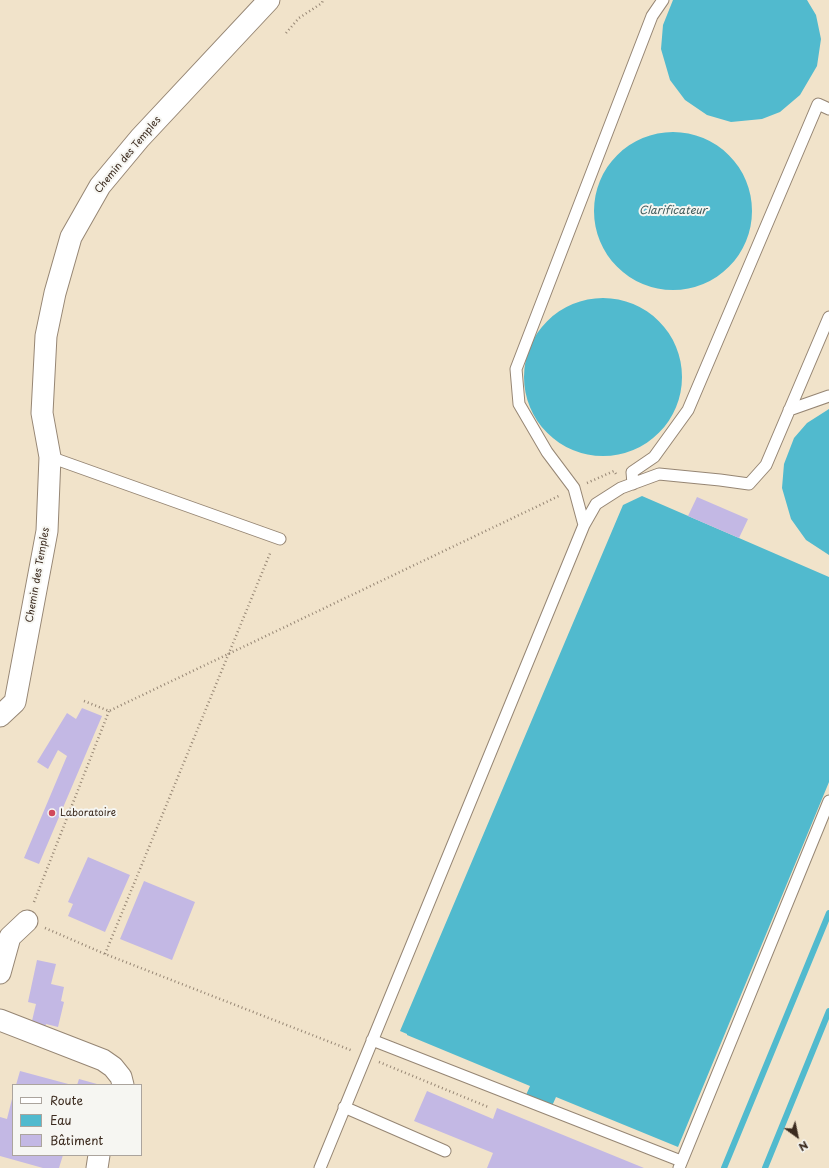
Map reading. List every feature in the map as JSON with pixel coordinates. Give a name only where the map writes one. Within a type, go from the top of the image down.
[{"type":"street","name":"Chemin des Temples","points":[[0,716],[15,702],[47,531],[50,456],[42,413],[46,336],[55,293],[70,237],[100,186],[140,138],[269,0]]},
{"type":"street","points":[[0,973],[10,937],[27,921]]},
{"type":"street","points":[[0,1020],[103,1060],[113,1067],[121,1078],[123,1084]]},
{"type":"street","points":[[97,1168],[99,1156]]},
{"type":"lane","points":[[584,525],[574,488],[547,452],[518,404],[516,369],[652,16],[663,0]]},
{"type":"lane","points":[[633,484],[632,472],[654,457],[688,410],[818,104],[829,109]]},
{"type":"lane","points":[[320,1168],[584,525],[596,504],[622,488],[659,474],[749,484],[766,465],[829,317]]},
{"type":"lane","points":[[789,410],[829,396]]},
{"type":"lane","points":[[50,456],[278,538]]},
{"type":"lane","points":[[372,1040],[680,1165],[829,801]]},
{"type":"lane","points":[[344,1107],[445,1151]]},
{"type":"path","points":[[286,33],[298,18],[322,3],[323,0]]},
{"type":"path","points":[[488,1107],[366,1056],[105,954],[27,921],[109,711],[574,488],[614,471],[622,488]]},
{"type":"path","points":[[105,954],[278,538]]},
{"type":"path","points":[[84,701],[109,711]]},
{"type":"water","points":[[673,0],[807,0],[816,15],[821,39],[817,66],[800,95],[780,112],[762,119],[731,122],[707,115],[685,100],[670,80],[661,49],[663,25]]},
{"type":"water","name":"Clarificateur","points":[[681,132],[696,135],[710,141],[729,155],[739,167],[749,188],[752,211],[749,234],[739,255],[729,267],[717,277],[696,287],[681,290],[665,290],[650,287],[629,277],[617,267],[607,255],[597,234],[595,226],[594,203],[597,188],[607,167],[617,155],[629,145],[650,135],[658,133]]},
{"type":"water","points":[[611,298],[626,301],[640,307],[659,321],[669,333],[679,354],[682,377],[679,400],[669,421],[659,433],[647,443],[626,453],[611,456],[595,456],[580,453],[559,443],[547,433],[537,421],[527,400],[525,392],[524,369],[527,354],[537,333],[547,321],[559,311],[580,301],[588,299]]},
{"type":"water","points":[[829,409],[829,555],[806,540],[791,519],[782,488],[784,464],[794,438],[807,423]]},
{"type":"water","points":[[642,496],[829,577],[829,782],[678,1147],[556,1097],[552,1106],[526,1095],[530,1086],[400,1031],[623,505]]},
{"type":"building","points":[[697,497],[748,519],[739,538],[688,516]]},
{"type":"building","name":"Laboratoire","points":[[82,708],[102,716],[39,864],[24,858],[67,756],[58,750],[48,769],[37,762],[67,713],[76,719]]},
{"type":"building","points":[[88,857],[130,875],[105,932],[68,916],[73,904],[68,902]]},
{"type":"building","points":[[144,881],[195,902],[172,960],[120,939]]},
{"type":"building","points":[[37,960],[56,964],[51,984],[64,987],[61,1001],[64,1002],[58,1027],[46,1024],[45,1028],[31,1025],[36,1004],[28,1002]]},
{"type":"building","points":[[20,1071],[68,1084],[16,1084]]},
{"type":"building","points":[[79,1079],[97,1084],[77,1084]]},
{"type":"building","points":[[427,1091],[493,1119],[497,1108],[644,1168],[487,1168],[493,1153],[414,1121]]},
{"type":"building","points":[[12,1099],[12,1156],[63,1156],[59,1168],[43,1168],[0,1156],[0,1117],[7,1119]]},
{"type":"waterway","points":[[724,1168],[829,913]]},
{"type":"waterway","points":[[765,1168],[829,1011]]},
{"type":"place","name":"Laboratoire","points":[[52,813]]}]
